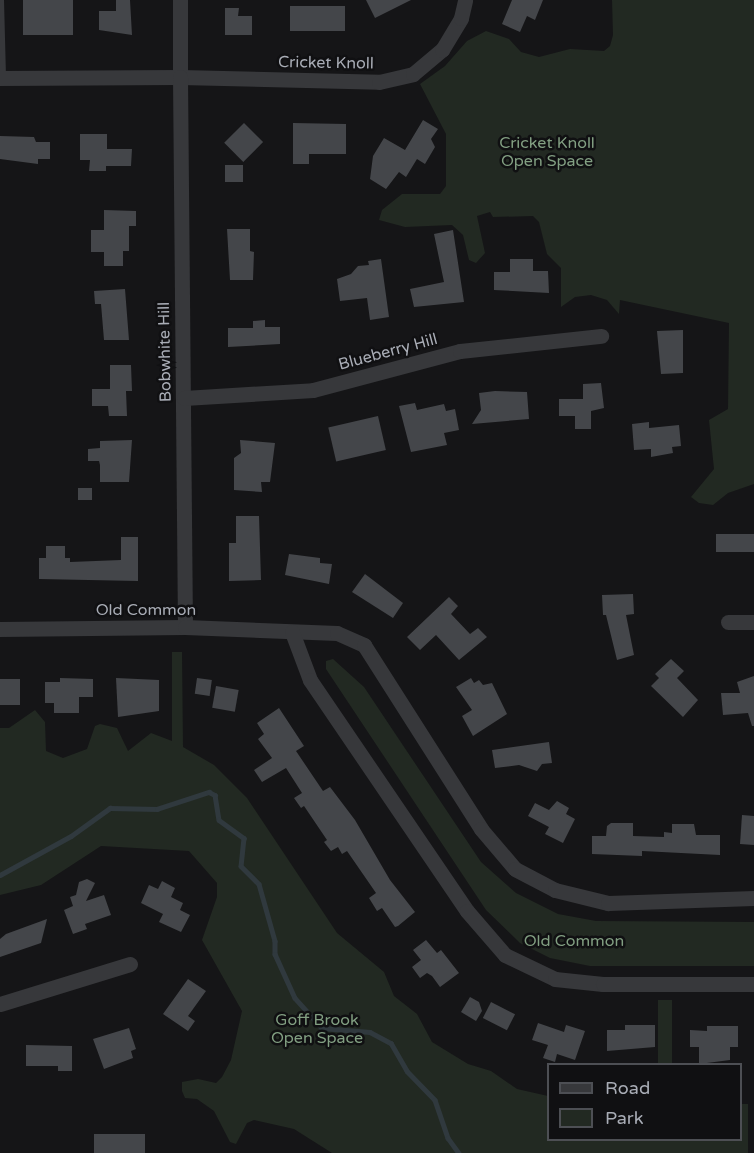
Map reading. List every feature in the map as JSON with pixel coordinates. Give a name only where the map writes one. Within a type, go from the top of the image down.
[{"type":"street","points":[[180,0],[180,77]]},
{"type":"street","name":"Cricket Knoll","points":[[1,78],[180,77],[379,82],[413,74],[442,50],[461,18],[465,0]]},
{"type":"street","name":"Bobwhite Hill","points":[[180,77],[185,627]]},
{"type":"street","name":"Blueberry Hill","points":[[184,398],[313,390],[460,351],[601,336]]},
{"type":"street","points":[[728,622],[754,622]]},
{"type":"street","name":"Old Common","points":[[0,629],[185,627],[337,633],[364,645],[481,829],[515,869],[538,882],[608,903],[754,898]]},
{"type":"street","points":[[292,632],[310,680],[467,911],[505,955],[555,979],[603,984],[754,984]]},
{"type":"street","points":[[0,1004],[130,964]]},
{"type":"lane","points":[[0,0],[1,78]]},
{"type":"green space","name":"Cricket Knoll Open Space","points":[[612,0],[754,0],[754,484],[728,493],[713,505],[699,503],[691,497],[714,469],[709,420],[728,409],[729,323],[620,300],[619,314],[607,300],[591,295],[575,297],[561,307],[561,268],[547,254],[539,222],[533,216],[493,217],[490,212],[477,216],[485,253],[476,263],[469,260],[463,235],[452,225],[405,227],[379,220],[382,210],[402,194],[440,194],[446,186],[446,134],[420,84],[445,66],[467,41],[486,31],[509,39],[521,52],[539,57],[570,49],[604,51],[610,46],[613,35]]},
{"type":"green space","name":"Goff Brook Open Space","points":[[172,652],[182,652],[183,747],[214,765],[247,798],[337,933],[384,972],[394,996],[417,1014],[432,1042],[468,1064],[491,1071],[517,1089],[547,1096],[547,1141],[742,1141],[742,1104],[748,1104],[748,1153],[332,1153],[294,1129],[254,1120],[247,1123],[236,1144],[230,1142],[214,1111],[197,1099],[185,1098],[182,1091],[182,1082],[198,1079],[216,1083],[222,1077],[231,1060],[242,1011],[202,940],[217,897],[217,883],[189,851],[101,846],[41,885],[0,895],[0,728],[9,728],[35,710],[45,722],[46,751],[63,758],[87,749],[95,726],[100,724],[117,728],[128,751],[151,733],[172,741]]},
{"type":"green space","name":"Old Common","points":[[333,659],[364,687],[481,862],[516,893],[558,914],[596,921],[754,922],[754,966],[590,966],[550,958],[520,943],[486,910],[326,669],[326,661]]},
{"type":"green space","points":[[658,1000],[672,1000],[672,1063],[658,1063]]},
{"type":"building","points":[[23,0],[73,0],[73,35],[23,35]]},
{"type":"building","points":[[116,0],[130,0],[132,35],[99,30],[99,11],[116,11]]},
{"type":"building","points":[[366,0],[411,0],[375,18]]},
{"type":"building","points":[[512,0],[543,0],[535,20],[527,16],[520,32],[502,24]]},
{"type":"building","points":[[290,6],[345,6],[345,31],[290,31]]},
{"type":"building","points":[[225,8],[239,8],[238,16],[252,16],[252,35],[225,35]]},
{"type":"building","points":[[423,120],[438,129],[431,139],[435,147],[425,164],[417,159],[406,177],[399,172],[386,189],[370,179],[373,156],[384,138],[405,150]]},
{"type":"building","points":[[244,123],[263,142],[243,162],[224,143]]},
{"type":"building","points":[[293,123],[346,124],[346,154],[309,154],[309,164],[293,164]]},
{"type":"building","points":[[80,134],[107,134],[107,149],[132,149],[131,166],[106,166],[106,171],[89,171],[90,160],[80,160]]},
{"type":"building","points":[[0,136],[34,137],[36,142],[50,142],[50,159],[38,159],[38,164],[0,159]]},
{"type":"building","points":[[225,165],[243,165],[243,182],[225,182]]},
{"type":"building","points":[[104,210],[136,211],[136,226],[129,226],[129,251],[123,251],[123,266],[104,266],[104,252],[91,252],[91,230],[104,230]]},
{"type":"building","points":[[227,229],[250,229],[250,251],[254,252],[253,280],[230,280]]},
{"type":"building","points":[[453,230],[464,302],[414,307],[410,289],[444,282],[434,234]]},
{"type":"building","points":[[381,259],[389,317],[370,320],[367,298],[340,301],[337,279],[351,274],[358,266],[369,265],[368,261]]},
{"type":"building","points":[[510,259],[533,259],[533,271],[548,271],[549,293],[494,290],[494,272],[510,272]]},
{"type":"building","points":[[125,289],[129,340],[104,340],[101,304],[95,304],[94,291]]},
{"type":"building","points":[[265,320],[265,327],[280,327],[280,344],[228,347],[228,328],[253,328],[253,321]]},
{"type":"building","points":[[683,330],[683,373],[661,374],[657,331]]},
{"type":"building","points":[[110,365],[131,365],[132,391],[126,391],[127,416],[109,416],[108,406],[92,406],[92,389],[110,389]]},
{"type":"building","points":[[601,383],[604,408],[591,411],[591,429],[575,429],[575,416],[559,416],[559,399],[583,399],[583,384]]},
{"type":"building","points":[[527,392],[529,419],[472,424],[481,410],[479,393]]},
{"type":"building","points":[[415,403],[417,410],[444,404],[446,411],[455,409],[459,430],[444,433],[447,445],[411,452],[399,406]]},
{"type":"building","points":[[378,416],[386,450],[336,462],[328,427]]},
{"type":"building","points":[[649,422],[649,428],[679,425],[681,446],[672,447],[673,453],[651,457],[651,449],[634,450],[632,424]]},
{"type":"building","points":[[132,440],[129,482],[100,482],[99,461],[88,461],[88,449],[100,448],[100,441]]},
{"type":"building","points":[[240,440],[275,443],[270,482],[261,482],[262,492],[234,490],[234,458],[241,453]]},
{"type":"building","points":[[78,488],[92,488],[92,500],[78,500]]},
{"type":"building","points":[[236,516],[259,516],[261,580],[229,581],[229,543],[236,543]]},
{"type":"building","points":[[716,534],[754,534],[754,552],[716,552]]},
{"type":"building","points":[[121,537],[138,537],[138,581],[39,579],[39,558],[46,558],[46,546],[65,546],[65,558],[70,558],[70,562],[121,560]]},
{"type":"building","points":[[289,554],[320,558],[320,563],[332,564],[329,584],[285,575]]},
{"type":"building","points":[[365,574],[403,603],[393,618],[352,592]]},
{"type":"building","points":[[633,594],[634,614],[626,615],[634,655],[617,660],[606,615],[603,615],[602,595]]},
{"type":"building","points":[[449,597],[458,606],[451,614],[470,634],[478,628],[487,637],[459,660],[436,635],[420,650],[407,637]]},
{"type":"building","points":[[671,659],[684,671],[677,678],[698,700],[683,717],[651,686],[659,678],[655,674]]},
{"type":"building","points":[[754,676],[754,726],[752,726],[748,713],[723,715],[721,693],[740,693],[737,682]]},
{"type":"building","points":[[60,678],[93,679],[93,697],[79,697],[79,713],[54,713],[54,703],[45,703],[45,682],[60,682]]},
{"type":"building","points":[[116,678],[159,680],[159,711],[118,717]]},
{"type":"building","points":[[197,678],[212,680],[210,696],[195,694]]},
{"type":"building","points":[[471,678],[474,683],[479,680],[483,685],[492,683],[507,714],[473,736],[462,716],[472,710],[456,687]]},
{"type":"building","points":[[0,679],[20,679],[20,705],[0,705]]},
{"type":"building","points":[[216,686],[239,690],[235,712],[212,708]]},
{"type":"building","points":[[279,708],[304,746],[296,751],[323,791],[330,787],[355,820],[390,880],[415,912],[398,926],[395,927],[382,908],[377,911],[369,898],[376,893],[347,851],[342,854],[338,847],[331,851],[324,842],[327,840],[304,806],[301,808],[294,798],[302,793],[286,768],[262,782],[254,770],[272,758],[258,739],[264,734],[257,723]]},
{"type":"building","points":[[549,742],[552,763],[542,764],[537,771],[519,765],[495,768],[492,750]]},
{"type":"building","points":[[557,801],[569,808],[566,814],[575,819],[563,843],[545,834],[549,827],[528,816],[535,803],[549,810]]},
{"type":"building","points":[[742,815],[754,816],[754,845],[740,844]]},
{"type":"building","points":[[611,823],[633,823],[633,836],[664,837],[664,832],[672,833],[672,824],[694,824],[696,835],[720,835],[720,855],[642,851],[642,856],[592,854],[592,836],[606,836],[607,826]]},
{"type":"building","points":[[87,879],[95,883],[86,901],[104,895],[111,915],[85,924],[87,929],[73,934],[64,910],[73,906],[70,897],[76,895],[79,882]]},
{"type":"building","points":[[162,881],[175,888],[171,897],[183,903],[180,910],[190,915],[181,932],[159,922],[163,914],[141,903],[149,885],[158,889]]},
{"type":"building","points":[[47,919],[41,943],[0,957],[0,939],[6,934]]},
{"type":"building","points":[[426,940],[437,953],[441,950],[459,973],[440,987],[427,973],[420,978],[412,967],[421,960],[413,950]]},
{"type":"building","points":[[188,979],[206,991],[188,1016],[195,1021],[188,1031],[163,1014]]},
{"type":"building","points":[[470,997],[479,1002],[482,1011],[476,1021],[461,1012]]},
{"type":"building","points":[[491,1002],[515,1014],[507,1030],[483,1018]]},
{"type":"building","points":[[538,1023],[564,1032],[566,1025],[585,1031],[575,1060],[557,1054],[555,1062],[543,1058],[548,1045],[532,1040]]},
{"type":"building","points":[[625,1025],[655,1025],[655,1047],[607,1051],[607,1030],[625,1030]]},
{"type":"building","points":[[707,1026],[738,1026],[738,1047],[730,1047],[730,1060],[699,1063],[699,1047],[690,1047],[690,1030],[707,1031]]},
{"type":"building","points":[[129,1028],[136,1049],[131,1051],[133,1058],[104,1069],[93,1039]]},
{"type":"building","points":[[26,1045],[72,1046],[72,1071],[58,1071],[58,1066],[26,1066]]},
{"type":"building","points":[[94,1134],[145,1134],[145,1153],[94,1153]]},
{"type":"waterway","points":[[0,875],[71,836],[110,808],[157,809],[209,792],[215,795],[219,820],[244,838],[241,866],[259,884],[275,941],[275,954],[295,998],[322,1028],[370,1032],[391,1043],[407,1071],[435,1100],[448,1138],[459,1153]]}]
